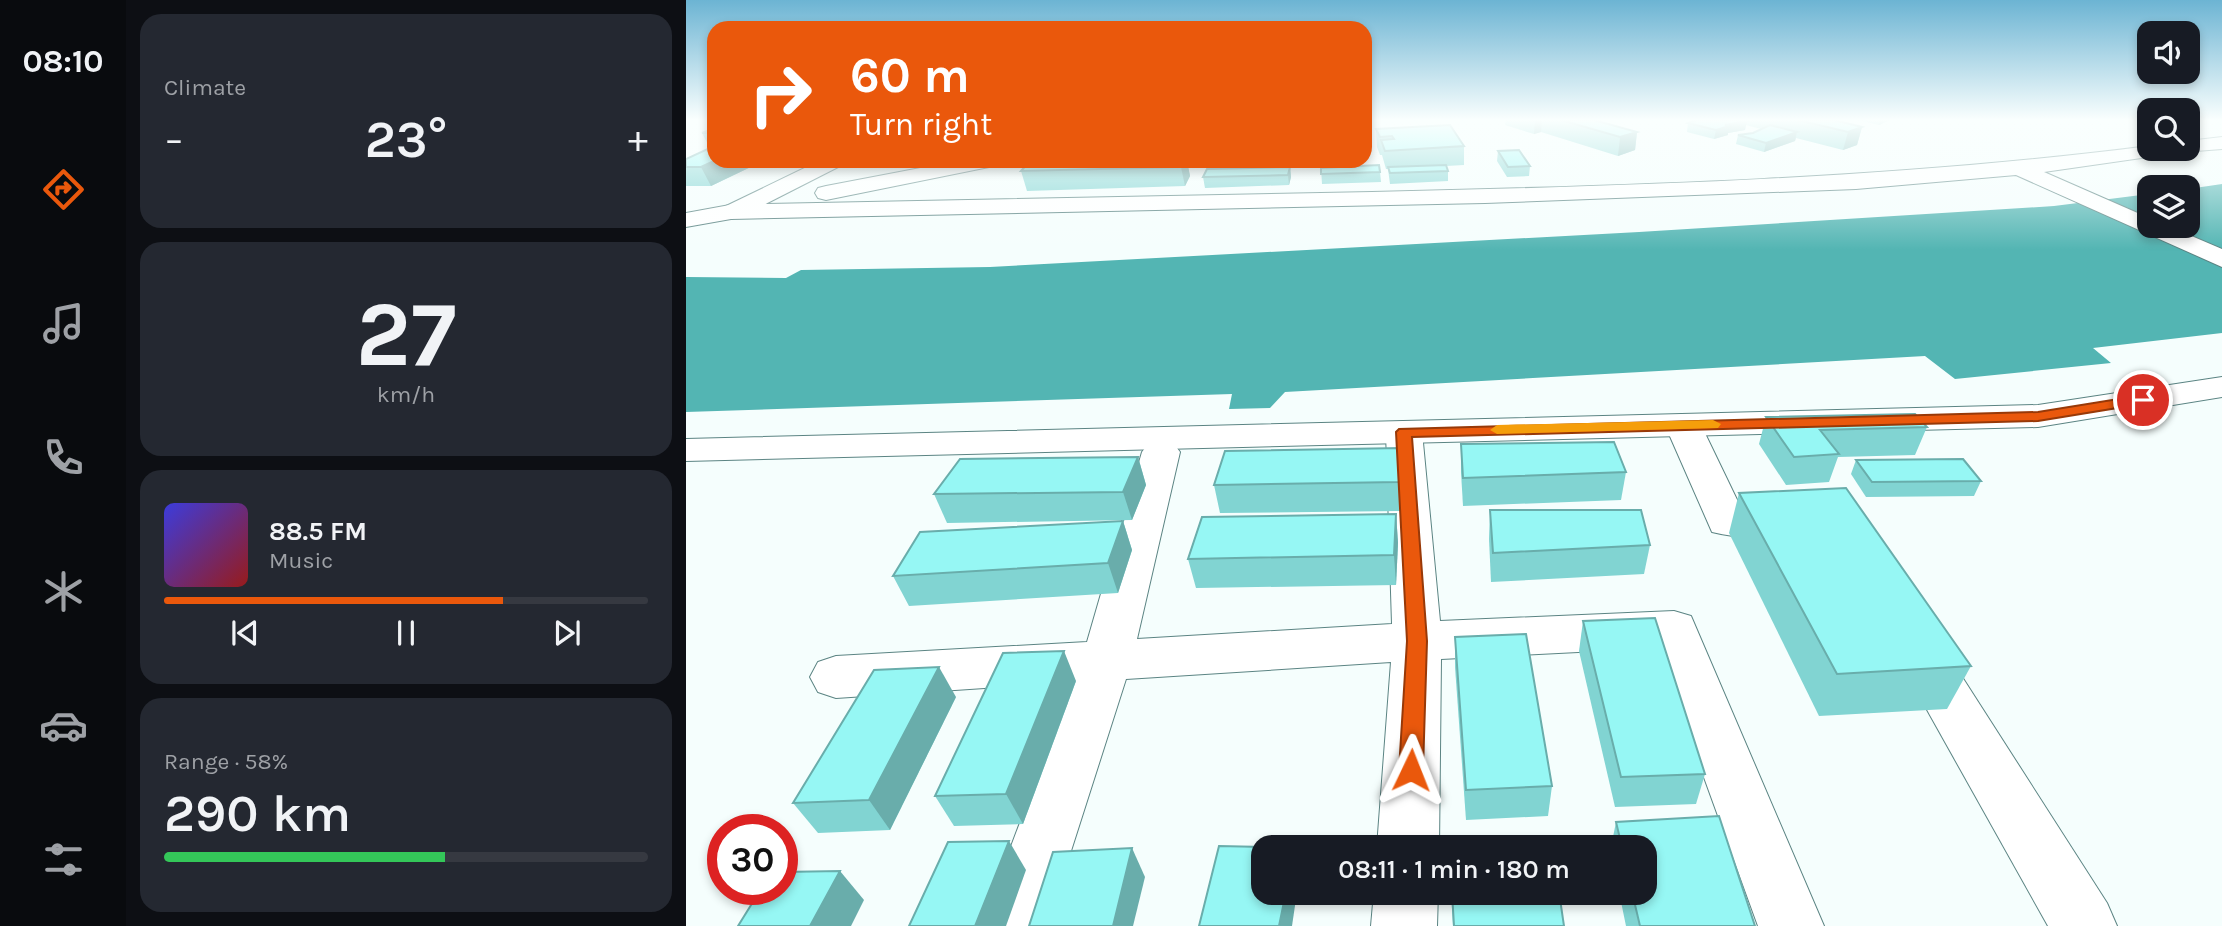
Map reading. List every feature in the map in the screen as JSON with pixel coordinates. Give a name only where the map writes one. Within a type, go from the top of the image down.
[{"type":"street","points":[[732,212],[1485,196],[1856,182],[2063,163]]},
{"type":"street","points":[[732,212],[821,168]]},
{"type":"street","points":[[686,220],[954,168]]},
{"type":"street","points":[[2018,169],[2222,259]]},
{"type":"street","points":[[686,450],[2038,416],[2222,387]]},
{"type":"street","points":[[1683,425],[1727,522],[1821,523]]},
{"type":"street","points":[[1404,432],[1417,641],[1409,835]]},
{"type":"street","points":[[1014,926],[1107,660],[1161,452]]},
{"type":"street","points":[[1900,622],[2084,926]]},
{"type":"street","points":[[836,677],[1417,641],[1674,629],[1791,926]]},
{"type":"street","points":[[1404,926],[1405,905]]},
{"type":"water","points":[[2222,184],[2222,333],[2093,348],[2111,363],[1955,379],[1925,356],[1285,392],[1270,408],[1229,409],[1232,394],[686,412],[686,277],[786,278],[801,270],[990,267],[1639,232],[2054,206],[2137,196],[2137,238],[2200,238],[2200,187]]},
{"type":"building","points":[[686,163],[707,163],[701,167],[686,167]]},
{"type":"building","points":[[1506,163],[1528,163],[1530,166],[1508,167]]},
{"type":"building","points":[[1372,165],[1379,165],[1380,172],[1321,174],[1321,168],[1372,168]]},
{"type":"building","points":[[1446,165],[1448,171],[1390,173],[1388,167]]},
{"type":"building","points":[[1024,168],[1141,168],[1021,171]]},
{"type":"building","points":[[1290,168],[1288,175],[1203,177],[1207,169]]},
{"type":"building","points":[[1915,414],[1927,427],[1820,430],[1839,454],[1794,457],[1766,417]]},
{"type":"building","points":[[1614,442],[1626,472],[1463,478],[1461,444]]},
{"type":"building","points":[[1401,448],[1399,482],[1214,485],[1225,451]]},
{"type":"building","points":[[1138,457],[1123,492],[934,494],[960,459]]},
{"type":"building","points":[[1963,459],[1981,481],[1872,482],[1856,460]]},
{"type":"building","points":[[1846,488],[1971,666],[1837,674],[1739,493]]},
{"type":"building","points":[[1490,510],[1641,510],[1650,545],[1493,553]]},
{"type":"building","points":[[1396,514],[1394,555],[1188,559],[1202,517]]},
{"type":"building","points":[[1123,521],[1108,563],[893,576],[920,532]]},
{"type":"building","points":[[1655,618],[1705,774],[1621,777],[1583,621]]},
{"type":"building","points":[[1526,634],[1552,786],[1466,790],[1455,637]]},
{"type":"building","points":[[1064,651],[1006,794],[935,796],[1003,653]]},
{"type":"building","points":[[939,667],[869,800],[793,803],[874,670]]},
{"type":"building","points":[[1719,816],[1755,926],[1640,926],[1635,905],[1657,905],[1657,835],[1619,835],[1616,822]]},
{"type":"building","points":[[1009,841],[975,926],[909,926],[948,842]]},
{"type":"building","points":[[1219,846],[1251,847],[1251,905],[1283,905],[1279,926],[1199,926]]},
{"type":"building","points":[[1132,848],[1113,926],[1029,926],[1053,852]]},
{"type":"building","points":[[840,871],[810,926],[738,926],[751,905],[798,905],[798,872]]},
{"type":"building","points":[[1453,905],[1561,905],[1564,926],[1454,926]]},
{"type":"slow traffic","points":[[1497,430],[1713,424]]},
{"type":"route","points":[[1411,770],[1417,641],[1404,432],[2038,416],[2143,400]]}]
